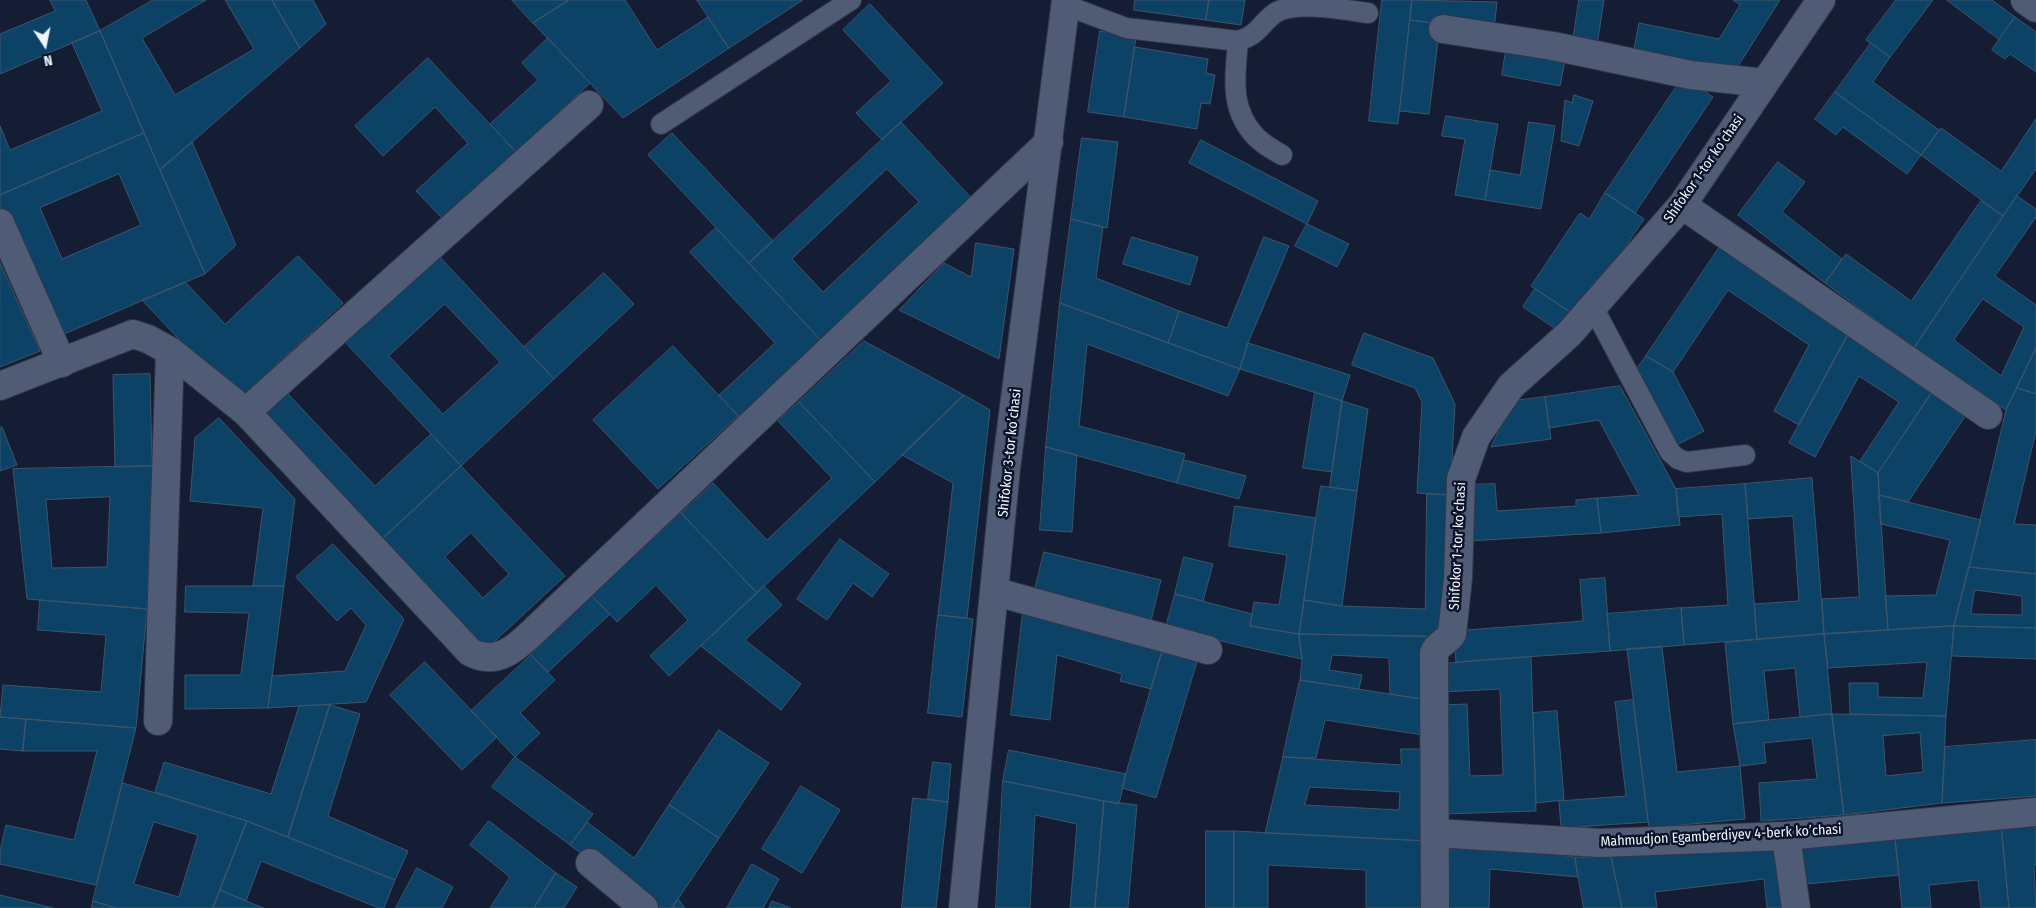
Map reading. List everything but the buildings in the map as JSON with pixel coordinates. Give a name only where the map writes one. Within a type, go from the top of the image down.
[{"type":"street","name":"Shifokor 1-tor koʼchasi","points":[[1435,908],[1434,653],[1436,648],[1452,634],[1458,578],[1462,479],[1476,437],[1512,386],[1569,334],[1682,205],[1821,0]]},
{"type":"street","points":[[2026,0],[2036,8]]},
{"type":"street","name":"Shifokor 3-tor koʼchasi","points":[[963,908],[996,592],[1006,468],[1066,3]]},
{"type":"street","points":[[1443,28],[1553,46],[1692,74],[1764,83]]},
{"type":"street","points":[[246,412],[589,104]]},
{"type":"street","points":[[0,386],[133,334],[148,339],[170,351],[246,412],[470,652],[480,657],[490,658],[503,655],[516,648],[1049,142]]},
{"type":"street","points":[[1682,205],[1988,414]]},
{"type":"street","points":[[0,223],[62,363]]},
{"type":"street","points":[[158,721],[170,351]]},
{"type":"street","points":[[996,592],[1208,650]]},
{"type":"street","name":"Mahmudjon Egamberdiyev 4-berk koʼchasi","points":[[1435,833],[1600,843],[1786,836],[2036,812]]},
{"type":"street","points":[[1786,836],[1796,908]]},
{"type":"street","points":[[590,863],[644,908]]},
{"type":"lane","points":[[661,124],[851,0]]},
{"type":"lane","points":[[1066,3],[1126,28],[1238,41],[1249,38],[1258,32],[1275,13],[1287,8],[1308,6],[1368,13]]},
{"type":"lane","points":[[1238,41],[1234,84],[1238,108],[1244,122],[1257,138],[1282,156]]},
{"type":"lane","points":[[1593,306],[1670,452],[1678,459],[1687,462],[1745,454]]}]
